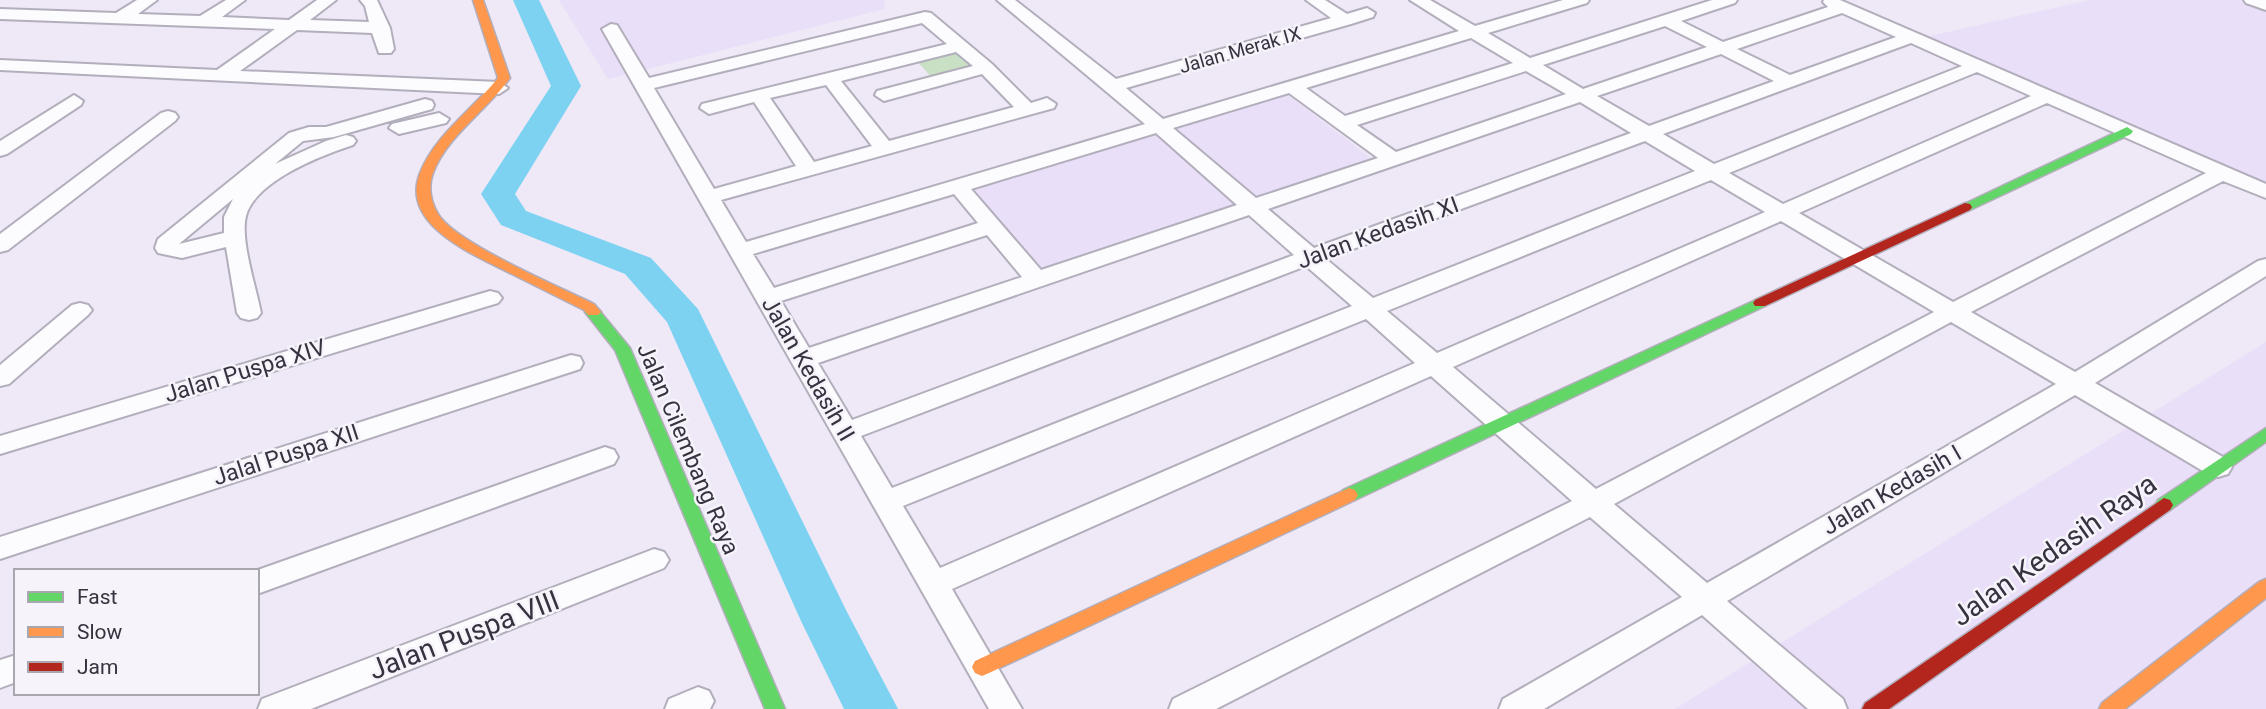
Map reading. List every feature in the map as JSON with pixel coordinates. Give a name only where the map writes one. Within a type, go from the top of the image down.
[{"type":"street","points":[[38,16],[66,0]]},
{"type":"street","points":[[118,19],[149,0]]},
{"type":"street","points":[[203,22],[237,0]]},
{"type":"street","points":[[223,74],[328,0]]},
{"type":"street","points":[[368,0],[373,5],[381,28],[385,49]]},
{"type":"street","points":[[0,65],[499,88],[505,78],[503,68],[478,0]]},
{"type":"street","points":[[1005,0],[1113,86],[1831,709]]},
{"type":"street","points":[[1314,0],[1345,20]]},
{"type":"street","points":[[1418,0],[2218,467]]},
{"type":"street","points":[[740,251],[1581,0]]},
{"type":"street","points":[[1343,122],[1729,0]]},
{"type":"street","points":[[2252,0],[2266,5]]},
{"type":"street","points":[[803,359],[1722,48],[1835,4],[2266,192]]},
{"type":"street","name":"Jalan Merak IX","points":[[1113,86],[1367,13]]},
{"type":"street","points":[[0,14],[381,28]]},
{"type":"street","points":[[643,85],[925,17],[986,68],[1027,110]]},
{"type":"street","points":[[1666,20],[1790,82]]},
{"type":"street","name":"Jalan Kedasih II","points":[[611,29],[1006,709]]},
{"type":"street","name":"Jalan Kedasih XI","points":[[845,432],[1310,257],[1911,37]]},
{"type":"street","points":[[709,108],[959,46]]},
{"type":"street","points":[[911,58],[932,82]]},
{"type":"street","points":[[886,502],[1978,66]]},
{"type":"street","points":[[884,95],[986,68]]},
{"type":"street","points":[[830,78],[885,149]]},
{"type":"street","points":[[406,84],[439,119]]},
{"type":"street","points":[[1292,87],[1393,159]]},
{"type":"street","name":"Jalan Cilembang Raya","points":[[499,88],[439,119],[431,158],[422,180],[425,209],[437,226],[456,240],[589,307],[622,348],[775,709]]},
{"type":"street","points":[[759,96],[808,170]]},
{"type":"street","points":[[933,584],[2048,96]]},
{"type":"street","points":[[0,150],[74,101]]},
{"type":"street","points":[[708,197],[1047,104]]},
{"type":"street","points":[[0,245],[168,117]]},
{"type":"street","points":[[249,313],[234,220],[238,204],[289,164],[329,139],[439,119]]},
{"type":"street","points":[[982,667],[2127,131]]},
{"type":"street","points":[[236,236],[184,250],[166,248],[166,244],[296,137],[309,133],[329,139]]},
{"type":"street","points":[[1185,709],[1593,503],[2221,173]]},
{"type":"street","points":[[958,186],[1037,280]]},
{"type":"street","points":[[767,298],[992,226]]},
{"type":"street","name":"Jalan Kedasih I","points":[[1515,709],[2075,384],[2266,266]]},
{"type":"street","name":"Jalan Puspa XIV","points":[[0,444],[491,298]]},
{"type":"street","points":[[0,378],[80,310]]},
{"type":"street","name":"Jalal Puspa XII","points":[[0,548],[571,363]]},
{"type":"street","name":"Jalan Kedasih Raya","points":[[1872,709],[2266,434]]},
{"type":"street","points":[[259,581],[605,457]]},
{"type":"street","name":"Jalan Puspa VIII","points":[[274,709],[654,560]]},
{"type":"street","points":[[2109,709],[2266,587]]},
{"type":"shaded area","points":[[559,0],[885,0],[884,9],[608,79]]},
{"type":"shaded area","points":[[2090,0],[2266,0],[2266,189],[1917,39]]},
{"type":"shaded area","points":[[1285,93],[1372,159],[1041,276],[964,187]]},
{"type":"shaded area","points":[[2266,342],[2266,709],[1675,709]]},
{"type":"green space","points":[[962,48],[983,68],[934,80],[915,59]]},
{"type":"waterway","points":[[526,0],[566,86],[498,194],[513,218],[638,266],[684,318],[826,621],[871,709]]},
{"type":"traffic: fast","points":[[1965,207],[2127,131]]},
{"type":"traffic: fast","points":[[1349,495],[1760,303]]},
{"type":"traffic: fast","points":[[593,312],[622,348],[775,709]]},
{"type":"traffic: fast","points":[[2164,505],[2266,434]]},
{"type":"traffic: slow","points":[[478,0],[504,78],[436,155],[425,175],[423,196],[433,217],[456,240],[589,307],[593,312]]},
{"type":"traffic: slow","points":[[982,667],[1349,495]]},
{"type":"traffic: slow","points":[[2109,709],[2266,587]]},
{"type":"traffic: jam","points":[[1760,303],[1965,207]]},
{"type":"traffic: jam","points":[[1872,709],[2164,505]]}]
